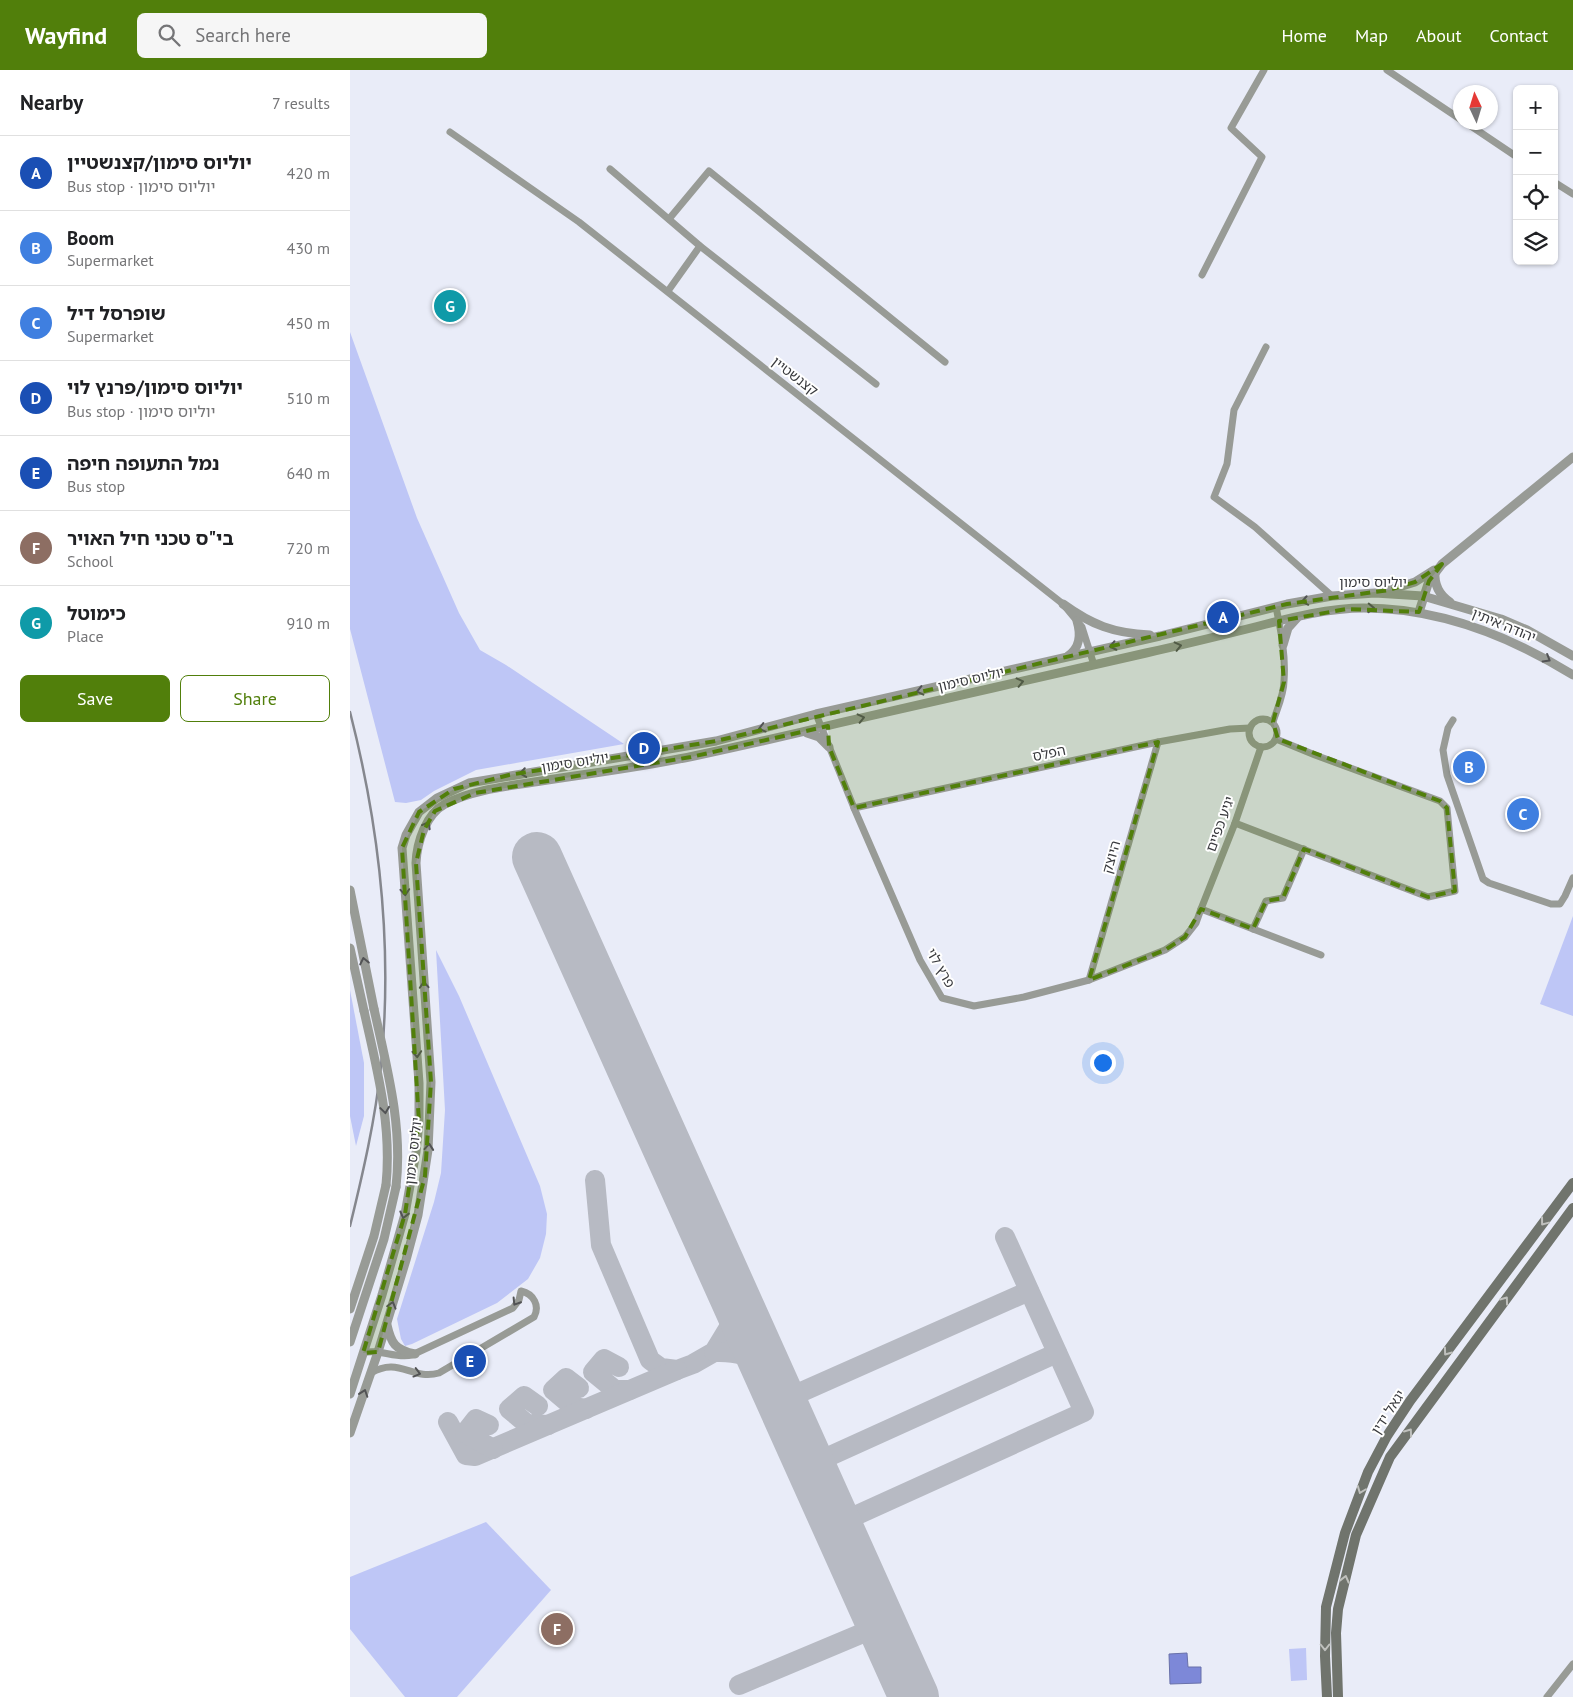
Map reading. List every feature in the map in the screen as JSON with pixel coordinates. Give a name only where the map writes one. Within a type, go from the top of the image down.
[{"type":"main road","name":"יגאל ידין","points":[[1327,1697],[1326,1607],[1345,1533],[1368,1472],[1387,1436],[1410,1401],[1573,1183]]},
{"type":"main road","name":"יגאל ידין","points":[[1338,1697],[1336,1633],[1338,1609],[1356,1535],[1390,1457],[1573,1208]]},
{"type":"street","points":[[1202,275],[1262,156],[1231,128],[1264,70]]},
{"type":"street","points":[[1387,70],[1453,114]]},
{"type":"street","points":[[1478,130],[1513,154]]},
{"type":"street","name":"קצנשטיין","points":[[450,132],[580,222],[1063,604],[1085,634],[1094,665]]},
{"type":"street","points":[[610,169],[700,246],[876,384]]},
{"type":"street","points":[[669,219],[709,171],[945,362]]},
{"type":"street","points":[[1558,185],[1573,194]]},
{"type":"street","points":[[668,291],[700,246]]},
{"type":"street","points":[[1266,347],[1234,410],[1227,464],[1214,497],[1255,528],[1332,596]]},
{"type":"street","name":"יוליוס סימון","points":[[350,1433],[387,1324],[418,1215],[428,1150],[431,1082],[416,863],[418,845],[429,819],[435,811],[443,805],[475,793],[692,757],[1299,616],[1332,610],[1363,608],[1419,612],[1429,581],[1439,568],[1573,457]]},
{"type":"street","points":[[1375,593],[1415,582],[1439,568]]},
{"type":"street","points":[[1439,568],[1436,580],[1440,594],[1450,602],[1458,605]]},
{"type":"street","name":"יוליוס סימון","points":[[350,1394],[382,1295],[405,1214],[412,1179],[419,1122],[419,1083],[402,857],[406,834],[419,812],[437,798],[469,783],[716,741],[816,714],[1160,636],[1276,607],[1332,596],[1375,593],[1423,596]]},
{"type":"street","name":"יהודה איתין","points":[[1423,596],[1458,605],[1527,630],[1573,656]]},
{"type":"street","points":[[1063,604],[1090,622],[1112,631],[1160,636]]},
{"type":"street","points":[[1273,722],[1281,699],[1284,682],[1283,646],[1276,607]]},
{"type":"street","name":"יהודה איתין","points":[[1419,612],[1454,621],[1509,640],[1543,656],[1573,675]]},
{"type":"street","points":[[1283,646],[1288,628],[1299,616]]},
{"type":"street","points":[[1066,657],[1075,651],[1078,643],[1079,631],[1077,621]]},
{"type":"street","name":"פרץ לוי","points":[[816,714],[854,808],[920,960],[942,998],[974,1006],[1024,997],[1089,980],[1165,950],[1185,937],[1196,923],[1201,909]]},
{"type":"street","points":[[1264,718],[1273,722],[1277,730],[1276,739],[1270,746],[1260,747],[1252,742],[1250,728],[1252,724],[1264,718]]},
{"type":"street","points":[[1453,720],[1448,728],[1442,750],[1446,775],[1483,879],[1489,883],[1551,904],[1560,904],[1573,878]]},
{"type":"street","points":[[829,747],[829,731],[837,723]]},
{"type":"street","name":"הפלס","points":[[854,808],[1158,742],[1230,729],[1250,728]]},
{"type":"street","points":[[799,733],[816,735],[829,747]]},
{"type":"street","points":[[1235,823],[1428,897],[1455,891],[1447,808],[1440,801],[1276,739]]},
{"type":"street","name":"היוצק","points":[[1089,980],[1158,742]]},
{"type":"street","name":"יגיע כפיים","points":[[1201,909],[1235,823],[1260,747]]},
{"type":"street","points":[[1252,929],[1266,901],[1283,898],[1304,849]]},
{"type":"street","points":[[350,890],[396,1111],[398,1145],[396,1187],[384,1239],[350,1342]]},
{"type":"street","points":[[1201,909],[1321,954]]},
{"type":"street","points":[[350,948],[386,1113],[388,1146],[386,1185],[374,1236],[350,1309]]},
{"type":"street","points":[[363,1353],[378,1352],[401,1357],[415,1354],[512,1308],[519,1300],[521,1291],[530,1295],[536,1303],[537,1309],[534,1317],[439,1372],[428,1376],[391,1366],[380,1368],[371,1373]]},
{"type":"street","points":[[387,1324],[389,1337],[396,1346],[406,1352],[415,1354]]},
{"type":"street","points":[[1547,1697],[1573,1664]]},
{"type":"highlighted area","points":[[1442,564],[1429,581],[1419,612],[1347,609],[1279,621],[1284,682],[1273,722],[1278,739],[1440,801],[1447,808],[1455,891],[1428,897],[1304,849],[1283,898],[1266,901],[1253,929],[1201,909],[1185,937],[1165,950],[1089,980],[1158,742],[854,808],[829,747],[828,726],[691,757],[475,793],[435,811],[424,830],[416,863],[431,1082],[425,1176],[378,1352],[363,1353],[405,1214],[419,1122],[402,848],[419,812],[454,789],[509,775],[716,741],[1287,604],[1389,590],[1415,582]]},
{"type":"shaded area","points":[[350,332],[417,518],[459,613],[480,650],[506,665],[624,744],[476,770],[434,791],[421,800],[406,803],[395,802],[350,629]]},
{"type":"shaded area","points":[[1573,916],[1573,1016],[1540,1004]]},
{"type":"shaded area","points":[[436,950],[459,996],[540,1186],[547,1214],[546,1234],[540,1258],[528,1279],[497,1303],[405,1346],[401,1339],[397,1319],[434,1202],[441,1173],[445,1110]]},
{"type":"shaded area","points":[[350,990],[364,1063],[364,1116],[356,1146],[350,1116]]},
{"type":"shaded area","points":[[486,1522],[551,1590],[457,1697],[405,1697],[350,1629],[350,1577]]},
{"type":"shaded area","points":[[1306,1648],[1307,1680],[1291,1681],[1289,1649]]},
{"type":"water","points":[[1187,1653],[1188,1667],[1201,1667],[1201,1683],[1170,1684],[1169,1654]]},
{"type":"taxiway","points":[[595,1180],[601,1245],[650,1360],[661,1368],[677,1370],[693,1364],[714,1352],[728,1329],[734,1313],[733,1294]]},
{"type":"taxiway","points":[[837,1524],[1084,1412],[1005,1237]]},
{"type":"taxiway","points":[[781,1401],[1029,1291]]},
{"type":"taxiway","points":[[714,1352],[737,1353],[755,1361],[768,1370]]},
{"type":"taxiway","points":[[810,1465],[1057,1353]]},
{"type":"taxiway","points":[[619,1367],[604,1359],[593,1372],[615,1390],[630,1390]]},
{"type":"taxiway","points":[[448,1422],[466,1455],[475,1456],[677,1370]]},
{"type":"taxiway","points":[[579,1388],[566,1378],[553,1390],[573,1407],[586,1409]]},
{"type":"taxiway","points":[[538,1406],[524,1396],[509,1409],[527,1424],[548,1425]]},
{"type":"taxiway","points":[[489,1425],[476,1419],[465,1433],[493,1449]]},
{"type":"taxiway","points":[[739,1685],[882,1625]]},
{"type":"runway","points":[[537,857],[914,1697]]},
{"type":"railway","points":[[350,712],[369,800],[376,844],[381,888],[385,976],[381,1066],[368,1147],[350,1226]]},
{"type":"place","name":"כימוטל","points":[[450,306]]},
{"type":"place","name":"יוליוס סימון/קצנשטיין","points":[[1223,617]]},
{"type":"place","name":"יוליוס סימון/פרנץ לוי","points":[[644,748]]},
{"type":"place","name":"Boom","points":[[1469,767]]},
{"type":"place","name":"שופרסל דיל","points":[[1523,814]]},
{"type":"place","name":"נמל התעופה חיפה","points":[[470,1361]]},
{"type":"place","name":"בי\"ס טכני חיל האויר","points":[[557,1629]]}]
